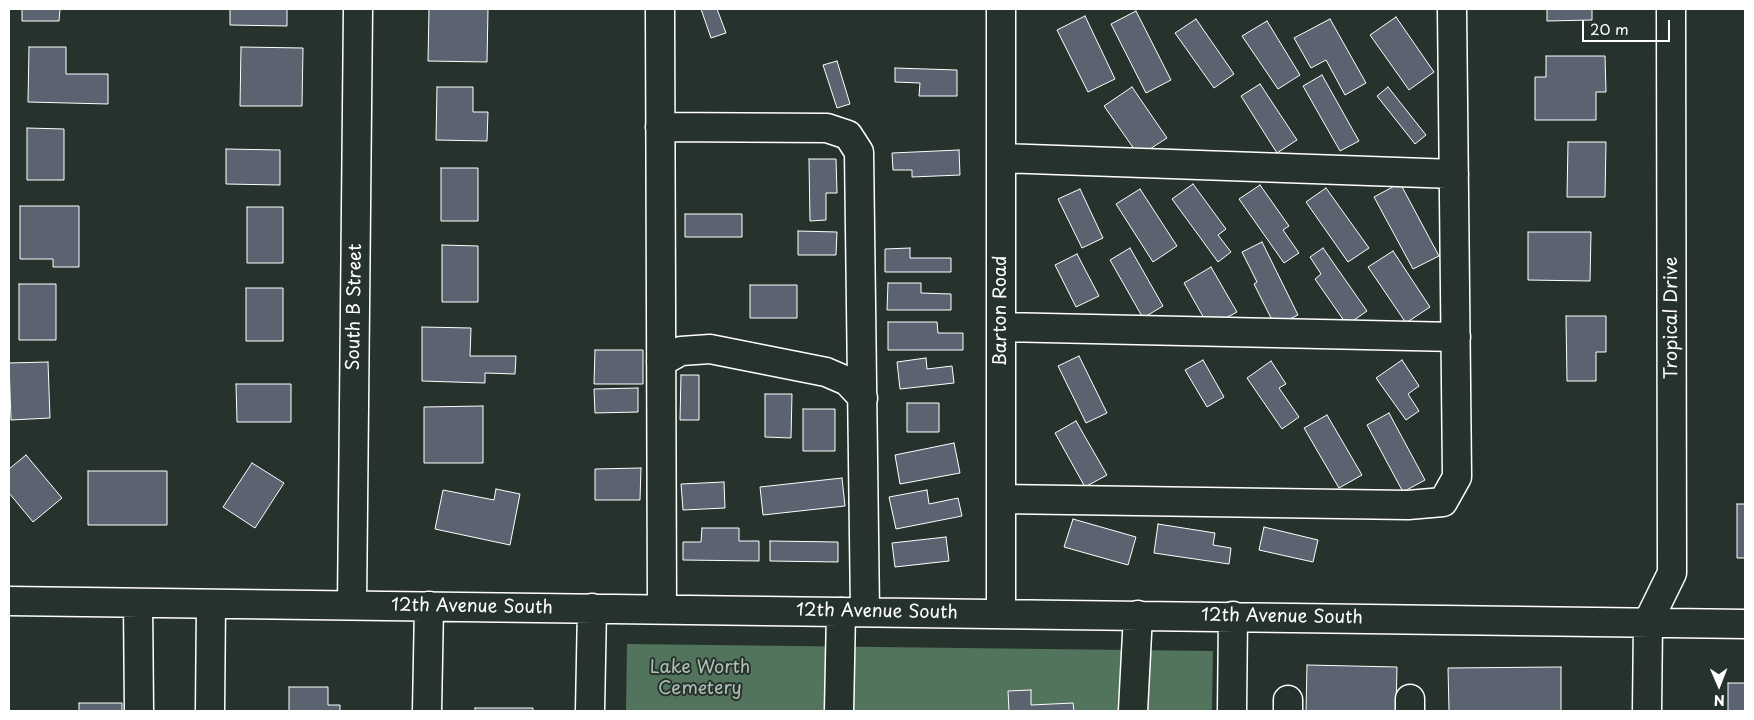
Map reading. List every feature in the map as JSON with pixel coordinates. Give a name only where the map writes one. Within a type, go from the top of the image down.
[{"type":"street","name":"South B Street","points":[[352,605],[358,9]]},
{"type":"street","points":[[660,9],[662,609]]},
{"type":"street","name":"Barton Road","points":[[1001,9],[1001,613]]},
{"type":"street","points":[[1001,498],[1408,504],[1443,502],[1457,477],[1454,174],[1445,9]]},
{"type":"street","name":"Tropical Drive","points":[[1648,622],[1672,573],[1672,9]]},
{"type":"street","points":[[660,127],[827,128],[848,135],[859,152],[863,398],[853,612],[839,711]]},
{"type":"street","points":[[1001,158],[1454,174]]},
{"type":"street","points":[[1001,326],[1456,336]]},
{"type":"street","points":[[661,362],[681,351],[710,349],[826,372],[847,381],[863,398]]},
{"type":"street","name":"12th Avenue South","points":[[9,601],[1745,624]]},
{"type":"street","points":[[138,602],[138,711]]},
{"type":"street","points":[[210,711],[212,604]]},
{"type":"street","points":[[427,711],[429,606]]},
{"type":"street","points":[[590,711],[592,608]]},
{"type":"street","points":[[1133,711],[1138,615]]},
{"type":"street","points":[[1232,711],[1234,616]]},
{"type":"street","points":[[1647,711],[1648,622]]},
{"type":"green space","name":"Lake Worth Cemetery","points":[[627,644],[1213,651],[1212,711],[626,711]]},
{"type":"building","points":[[22,9],[60,9],[59,21],[22,21]]},
{"type":"building","points":[[230,9],[287,9],[287,26],[230,25]]},
{"type":"building","points":[[429,9],[488,9],[487,62],[428,61]]},
{"type":"building","points":[[701,9],[717,9],[726,33],[711,38]]},
{"type":"building","points":[[1547,9],[1592,9],[1592,20],[1547,21]]},
{"type":"building","points":[[1136,11],[1171,80],[1146,93],[1111,24]]},
{"type":"building","points":[[1085,16],[1115,79],[1088,92],[1057,30]]},
{"type":"building","points":[[1396,17],[1434,72],[1409,90],[1370,35]]},
{"type":"building","points":[[1196,19],[1234,74],[1214,88],[1175,33]]},
{"type":"building","points":[[1330,19],[1366,83],[1345,95],[1326,60],[1311,68],[1294,38]]},
{"type":"building","points":[[1267,21],[1300,75],[1278,89],[1242,36]]},
{"type":"building","points":[[29,47],[66,47],[66,74],[108,74],[108,104],[28,102]]},
{"type":"building","points":[[241,47],[303,48],[302,106],[240,106]]},
{"type":"building","points":[[1546,56],[1605,56],[1606,92],[1596,92],[1596,120],[1535,120],[1535,77],[1546,77]]},
{"type":"building","points":[[837,61],[850,104],[837,108],[823,65]]},
{"type":"building","points":[[895,68],[957,70],[957,96],[919,96],[920,83],[895,82]]},
{"type":"building","points":[[1322,75],[1359,141],[1340,151],[1303,86]]},
{"type":"building","points":[[1260,84],[1297,140],[1277,153],[1241,96]]},
{"type":"building","points":[[437,87],[473,87],[473,112],[488,112],[487,141],[436,140]]},
{"type":"building","points":[[1132,87],[1167,138],[1139,156],[1104,106]]},
{"type":"building","points":[[1388,87],[1426,135],[1415,144],[1377,96]]},
{"type":"building","points":[[27,128],[64,129],[64,180],[27,180]]},
{"type":"building","points":[[1568,142],[1606,142],[1605,197],[1567,197]]},
{"type":"building","points":[[226,149],[280,150],[280,185],[226,184]]},
{"type":"building","points":[[959,150],[960,175],[912,177],[912,170],[893,170],[892,153]]},
{"type":"building","points":[[809,159],[836,159],[837,193],[826,193],[826,220],[810,221]]},
{"type":"building","points":[[441,168],[478,168],[478,221],[441,221]]},
{"type":"building","points":[[1400,183],[1439,256],[1413,269],[1374,197]]},
{"type":"building","points":[[1193,184],[1226,229],[1218,235],[1231,252],[1218,262],[1172,199]]},
{"type":"building","points":[[1260,185],[1289,226],[1283,230],[1299,253],[1284,263],[1239,199]]},
{"type":"building","points":[[1326,188],[1369,248],[1348,262],[1306,202]]},
{"type":"building","points":[[1080,189],[1103,238],[1082,248],[1058,199]]},
{"type":"building","points":[[1140,189],[1177,246],[1153,262],[1116,204]]},
{"type":"building","points":[[20,206],[79,206],[79,267],[53,267],[53,259],[20,259]]},
{"type":"building","points":[[247,207],[283,207],[283,263],[247,263]]},
{"type":"building","points":[[685,214],[742,214],[742,237],[685,237]]},
{"type":"building","points":[[798,231],[837,232],[836,255],[798,255]]},
{"type":"building","points":[[1528,232],[1591,232],[1590,281],[1528,280]]},
{"type":"building","points":[[1262,242],[1298,315],[1275,326],[1254,284],[1257,282],[1242,252]]},
{"type":"building","points":[[442,245],[478,246],[478,302],[442,302]]},
{"type":"building","points":[[910,248],[910,258],[951,258],[951,272],[885,272],[885,249]]},
{"type":"building","points":[[1130,248],[1163,306],[1143,318],[1110,260]]},
{"type":"building","points":[[1323,248],[1367,311],[1347,325],[1315,279],[1321,274],[1310,257]]},
{"type":"building","points":[[1393,251],[1430,307],[1406,323],[1368,267]]},
{"type":"building","points":[[1077,254],[1099,296],[1076,307],[1055,265]]},
{"type":"building","points":[[1211,267],[1237,312],[1209,327],[1184,283]]},
{"type":"building","points":[[888,283],[921,283],[921,293],[951,294],[951,310],[887,310]]},
{"type":"building","points":[[19,284],[56,284],[56,340],[19,340]]},
{"type":"building","points":[[750,285],[797,285],[797,318],[750,318]]},
{"type":"building","points":[[246,288],[283,288],[283,341],[246,341]]},
{"type":"building","points":[[1566,316],[1606,316],[1606,352],[1596,352],[1596,381],[1567,381]]},
{"type":"building","points":[[888,322],[937,322],[938,333],[963,333],[963,350],[888,350]]},
{"type":"building","points":[[422,327],[471,328],[470,356],[516,356],[515,374],[485,373],[485,383],[422,381]]},
{"type":"building","points":[[595,350],[643,350],[643,384],[594,384]]},
{"type":"building","points":[[1079,356],[1107,413],[1086,423],[1058,366]]},
{"type":"building","points":[[926,358],[927,369],[952,366],[954,383],[900,389],[897,362]]},
{"type":"building","points":[[1203,360],[1224,397],[1207,407],[1185,370]]},
{"type":"building","points":[[1402,360],[1419,386],[1408,394],[1419,411],[1406,420],[1376,378]]},
{"type":"building","points":[[1271,361],[1286,384],[1279,388],[1299,417],[1282,429],[1247,378]]},
{"type":"building","points":[[48,362],[50,418],[11,420],[9,363]]},
{"type":"building","points":[[681,375],[699,375],[699,420],[680,420]]},
{"type":"building","points":[[236,384],[291,384],[291,422],[237,422]]},
{"type":"building","points":[[638,388],[638,412],[595,413],[594,389]]},
{"type":"building","points":[[765,394],[792,394],[791,438],[765,437]]},
{"type":"building","points":[[907,403],[939,403],[939,432],[907,432]]},
{"type":"building","points":[[483,406],[483,463],[424,463],[424,407]]},
{"type":"building","points":[[803,409],[835,409],[835,451],[803,451]]},
{"type":"building","points":[[1389,413],[1425,480],[1403,492],[1367,425]]},
{"type":"building","points":[[1327,415],[1362,475],[1339,488],[1304,428]]},
{"type":"building","points":[[1076,421],[1107,475],[1085,487],[1055,433]]},
{"type":"building","points":[[954,443],[960,473],[900,484],[895,455]]},
{"type":"building","points":[[26,455],[62,498],[33,522],[9,493],[9,469]]},
{"type":"building","points":[[252,463],[284,483],[255,528],[223,507]]},
{"type":"building","points":[[641,468],[640,500],[595,500],[595,469]]},
{"type":"building","points":[[88,471],[167,471],[167,525],[88,525]]},
{"type":"building","points":[[842,478],[845,506],[763,515],[760,487]]},
{"type":"building","points":[[724,482],[725,508],[683,510],[681,484]]},
{"type":"building","points":[[496,489],[520,494],[510,545],[435,529],[443,490],[494,500]]},
{"type":"building","points":[[927,490],[929,504],[958,498],[962,516],[896,529],[889,497]]},
{"type":"building","points":[[1737,504],[1745,504],[1745,558],[1737,558]]},
{"type":"building","points":[[1073,519],[1136,537],[1128,565],[1064,547]]},
{"type":"building","points":[[1158,524],[1215,533],[1213,545],[1231,548],[1229,564],[1154,553]]},
{"type":"building","points":[[1264,527],[1318,540],[1313,562],[1259,550]]},
{"type":"building","points":[[702,528],[739,528],[739,541],[759,541],[759,561],[683,560],[683,542],[701,542]]},
{"type":"building","points":[[946,537],[949,561],[895,567],[892,543]]},
{"type":"building","points":[[770,541],[838,542],[838,562],[770,561]]},
{"type":"building","points":[[1307,665],[1397,667],[1396,711],[1306,711]]},
{"type":"building","points":[[1561,667],[1561,711],[1449,711],[1448,668]]},
{"type":"building","points":[[1728,683],[1745,683],[1745,711],[1728,711]]},
{"type":"building","points":[[289,687],[328,687],[328,705],[340,705],[340,711],[289,711]]},
{"type":"building","points":[[1031,690],[1031,705],[1073,703],[1074,711],[1009,711],[1008,691]]},
{"type":"building","points":[[79,703],[122,703],[122,711],[79,711]]},
{"type":"building","points":[[475,708],[533,708],[533,711],[475,711]]}]
